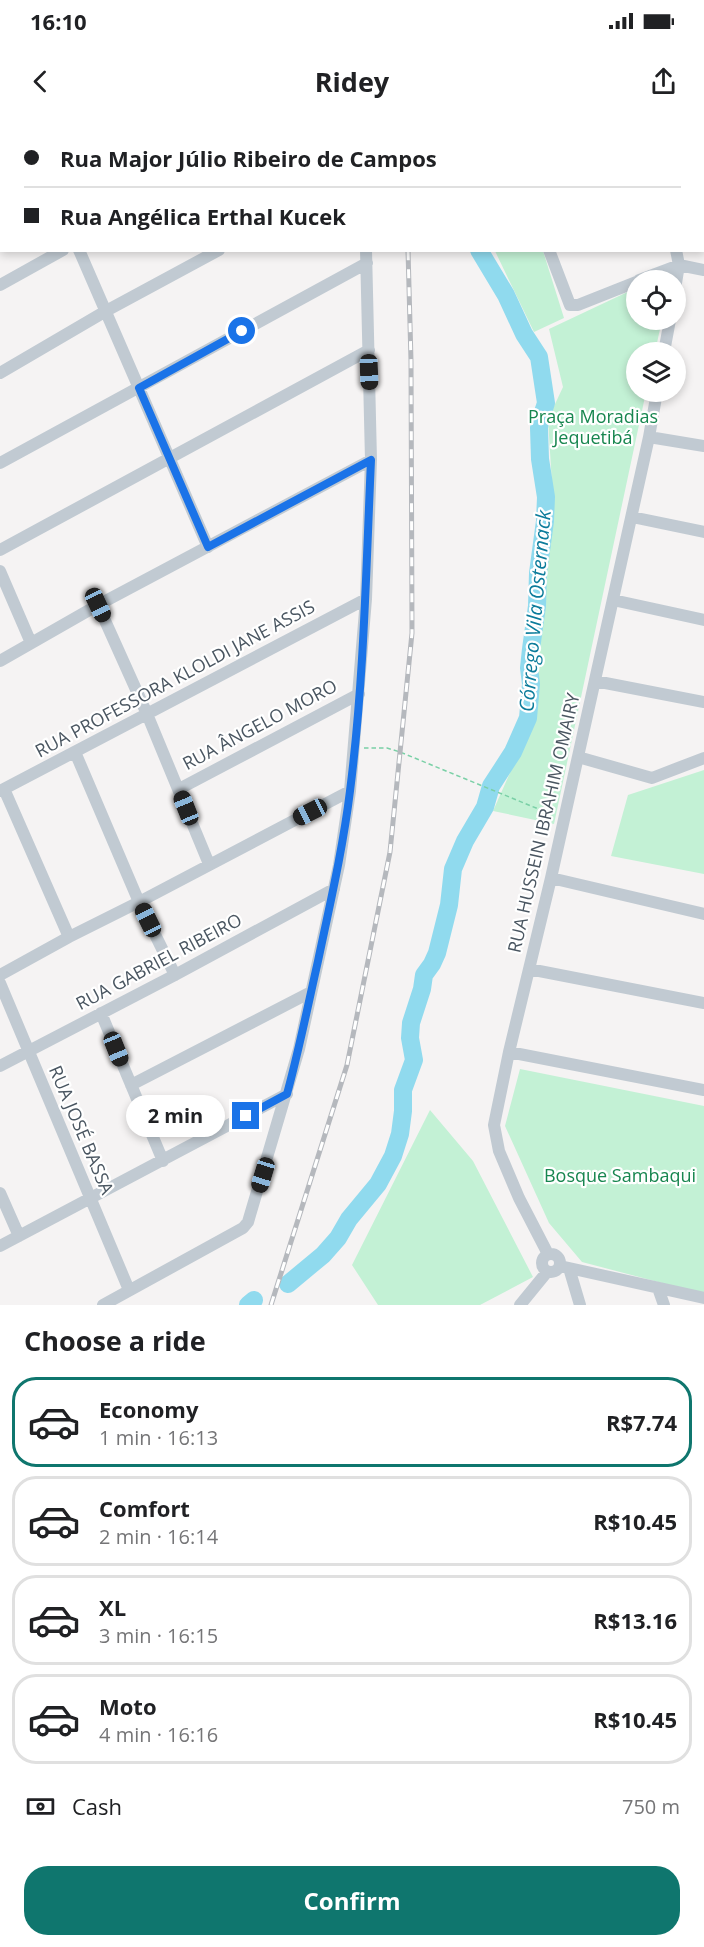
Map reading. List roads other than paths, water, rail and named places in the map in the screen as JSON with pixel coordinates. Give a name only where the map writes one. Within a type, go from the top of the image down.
[{"type":"street","points":[[0,285],[59,252]]},
{"type":"street","points":[[80,252],[208,547]]},
{"type":"street","points":[[0,373],[106,311],[215,252]]},
{"type":"street","points":[[550,252],[570,305],[579,305],[626,286]]},
{"type":"street","points":[[676,252],[678,270]]},
{"type":"street","points":[[0,463],[139,388],[367,257],[371,460],[366,599],[359,694],[350,791],[334,889],[299,1049],[248,1222],[243,1228],[103,1305]]},
{"type":"street","points":[[666,270],[679,265],[704,270]]},
{"type":"street","points":[[0,550],[369,350]]},
{"type":"street","name":"RUA HUSSEIN IBRAHIM OMAIRY","points":[[548,1254],[519,1198],[499,1151],[494,1125],[632,516],[655,402]]},
{"type":"street","points":[[649,437],[704,446]]},
{"type":"street","points":[[0,661],[98,605],[371,460]]},
{"type":"street","points":[[632,516],[704,532]]},
{"type":"street","points":[[0,571],[32,644]]},
{"type":"street","name":"RUA PROFESSORA KLOLDI JANE ASSIS","points":[[2,790],[366,599]]},
{"type":"street","points":[[613,600],[704,620]]},
{"type":"street","points":[[98,605],[147,714],[209,864]]},
{"type":"street","points":[[595,681],[704,702]]},
{"type":"street","name":"RUA ÂNGELO MORO","points":[[179,789],[359,694]]},
{"type":"street","points":[[75,752],[139,902],[175,975]]},
{"type":"street","points":[[578,757],[652,778],[704,758]]},
{"type":"street","points":[[2,790],[69,937]]},
{"type":"street","points":[[0,975],[350,791]]},
{"type":"street","points":[[551,878],[704,914]]},
{"type":"street","name":"RUA GABRIEL RIBEIRO","points":[[0,1066],[334,889]]},
{"type":"street","points":[[529,969],[704,1004]]},
{"type":"street","name":"RUA JOSÉ BASSA","points":[[0,983],[129,1290]]},
{"type":"street","points":[[130,1085],[311,992]]},
{"type":"street","points":[[102,1013],[163,1161]]},
{"type":"street","points":[[509,1052],[704,1090]]},
{"type":"street","points":[[0,1246],[287,1094]]},
{"type":"street","points":[[0,1192],[19,1236]]},
{"type":"street","points":[[547,1272],[542,1264],[543,1258],[548,1254],[557,1257],[564,1267],[580,1305]]},
{"type":"street","points":[[520,1305],[547,1272],[564,1267],[704,1298]]},
{"type":"street","points":[[658,1288],[664,1305]]},
{"type":"waterway","name":"Córrego Vila Osternack","points":[[288,1284],[323,1255],[338,1238],[349,1219],[378,1184],[393,1156],[400,1134],[403,1090],[414,1060],[410,1038],[411,1023],[424,975],[437,953],[449,905],[453,869],[465,841],[485,807],[491,786],[513,752],[528,718],[531,684],[529,668],[545,521],[546,497],[540,459],[539,428],[546,403],[539,357],[524,334],[506,295],[480,252]]},
{"type":"waterway","name":"Córrego Vila Osternack","points":[[248,1305],[254,1300]]},
{"type":"railway","points":[[271,1305],[347,1065],[390,852],[412,633],[411,361],[408,252]]},
{"type":"park label","name":"Praça Moradias Jequetibá","points":[[593,427]]},
{"type":"park label","name":"Bosque Sambaqui","points":[[620,1176]]}]
